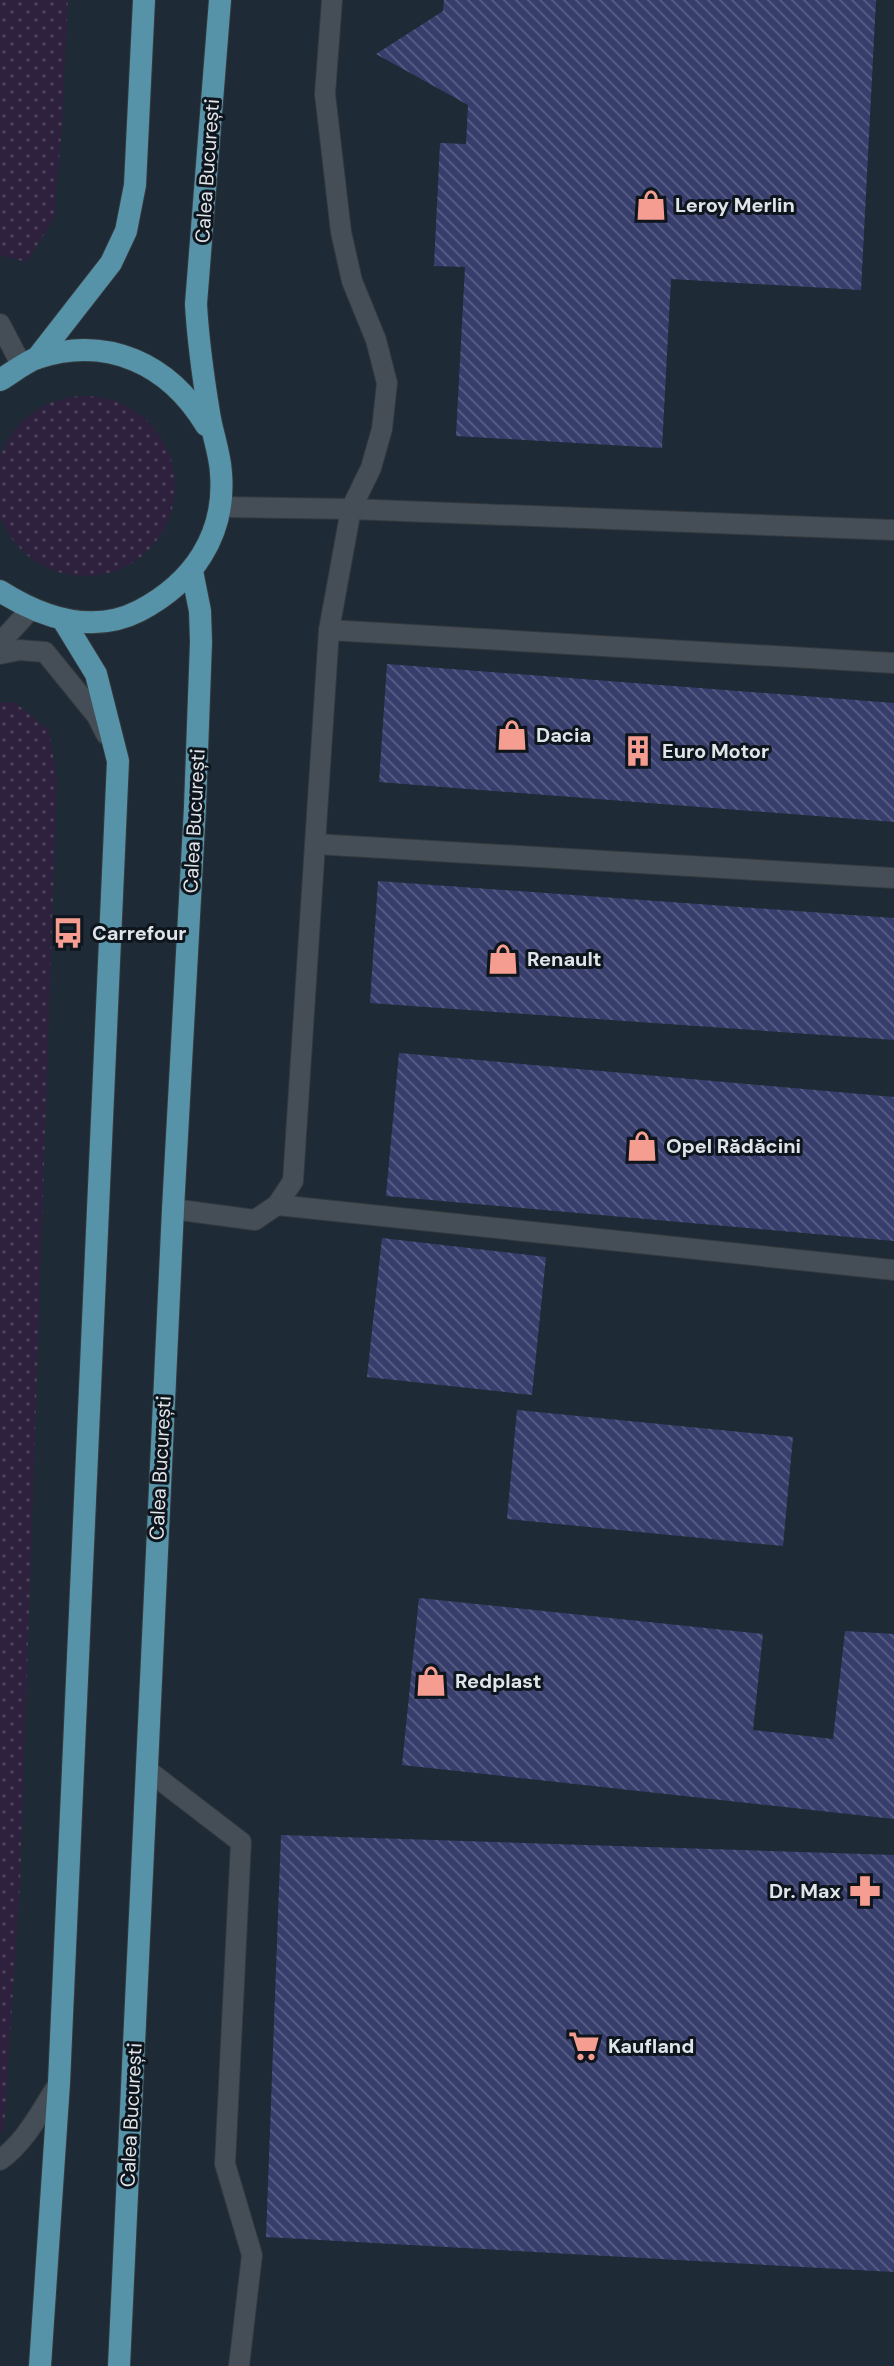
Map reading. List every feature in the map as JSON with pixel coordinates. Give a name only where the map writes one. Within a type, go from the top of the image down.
[{"type":"main road","name":"Calea București","points":[[29,362],[111,263],[126,231],[135,185],[144,0]]},
{"type":"main road","name":"Calea București","points":[[0,591],[30,610],[63,620],[99,621],[134,613],[166,596],[192,571],[210,541],[220,507],[221,471],[198,348],[196,304],[220,0]]},
{"type":"main road","name":"Calea București","points":[[0,380],[29,362],[79,350],[121,354],[159,371],[191,400],[213,436]]},
{"type":"main road","name":"Calea București","points":[[119,2366],[195,807],[200,611],[192,571]]},
{"type":"main road","points":[[40,2366],[59,2083],[118,761],[96,674],[63,620]]},
{"type":"lane","points":[[173,1209],[255,1220],[277,1205],[293,1181],[329,630],[351,509],[371,468],[382,429],[387,383],[376,340],[352,281],[341,232],[325,94],[332,0]]},
{"type":"lane","points":[[0,324],[29,362]]},
{"type":"lane","points":[[220,507],[351,509],[894,530]]},
{"type":"lane","points":[[0,643],[30,610]]},
{"type":"lane","points":[[329,630],[894,663]]},
{"type":"lane","points":[[0,654],[19,650],[45,652],[97,716],[118,761]]},
{"type":"lane","points":[[315,844],[894,878]]},
{"type":"lane","points":[[277,1205],[894,1270]]},
{"type":"lane","points":[[146,1769],[241,1842],[225,2164],[252,2255],[239,2366]]},
{"type":"lane","points":[[0,2160],[33,2125],[59,2083]]},
{"type":"shaded area","points":[[0,0],[894,0],[894,2366],[0,2366]]},
{"type":"shaded area","points":[[0,0],[68,0],[54,219],[26,262],[0,255]]},
{"type":"shaded area","points":[[85,396],[119,403],[149,422],[168,452],[175,486],[168,520],[149,550],[119,569],[85,576],[51,569],[21,550],[2,520],[-5,486],[2,452],[21,422],[51,403]]},
{"type":"shaded area","points":[[14,702],[49,730],[57,778],[20,1884],[4,2129],[0,2133],[0,703]]},
{"type":"building","name":"Leroy Merlin","points":[[444,0],[876,0],[861,290],[671,279],[662,448],[456,436],[465,267],[434,266],[440,143],[466,144],[468,105],[376,54],[443,11]]},
{"type":"building","name":"Euro Motor","points":[[387,664],[894,703],[894,822],[379,782]]},
{"type":"building","points":[[378,881],[894,918],[894,1040],[370,1003]]},
{"type":"building","name":"Opel Rădăcini","points":[[399,1053],[894,1097],[894,1241],[386,1196]]},
{"type":"building","points":[[382,1238],[546,1257],[532,1395],[367,1377]]},
{"type":"building","points":[[517,1410],[793,1437],[783,1546],[507,1519]]},
{"type":"building","points":[[419,1598],[763,1634],[753,1730],[833,1739],[845,1631],[894,1634],[894,1819],[402,1765]]},
{"type":"building","name":"Kaufland","points":[[281,1835],[894,1855],[894,2272],[266,2237]]},
{"type":"place","name":"Leroy Merlin","points":[[651,205]]},
{"type":"place","name":"Dacia","points":[[512,735]]},
{"type":"place","name":"Euro Motor","points":[[638,751]]},
{"type":"place","name":"Carrefour","points":[[68,933]]},
{"type":"place","name":"Renault","points":[[503,959]]},
{"type":"place","name":"Opel Rădăcini","points":[[642,1146]]},
{"type":"place","name":"Redplast","points":[[431,1681]]},
{"type":"place","name":"Dr. Max","points":[[865,1891]]},
{"type":"place","name":"Kaufland","points":[[584,2046]]}]
